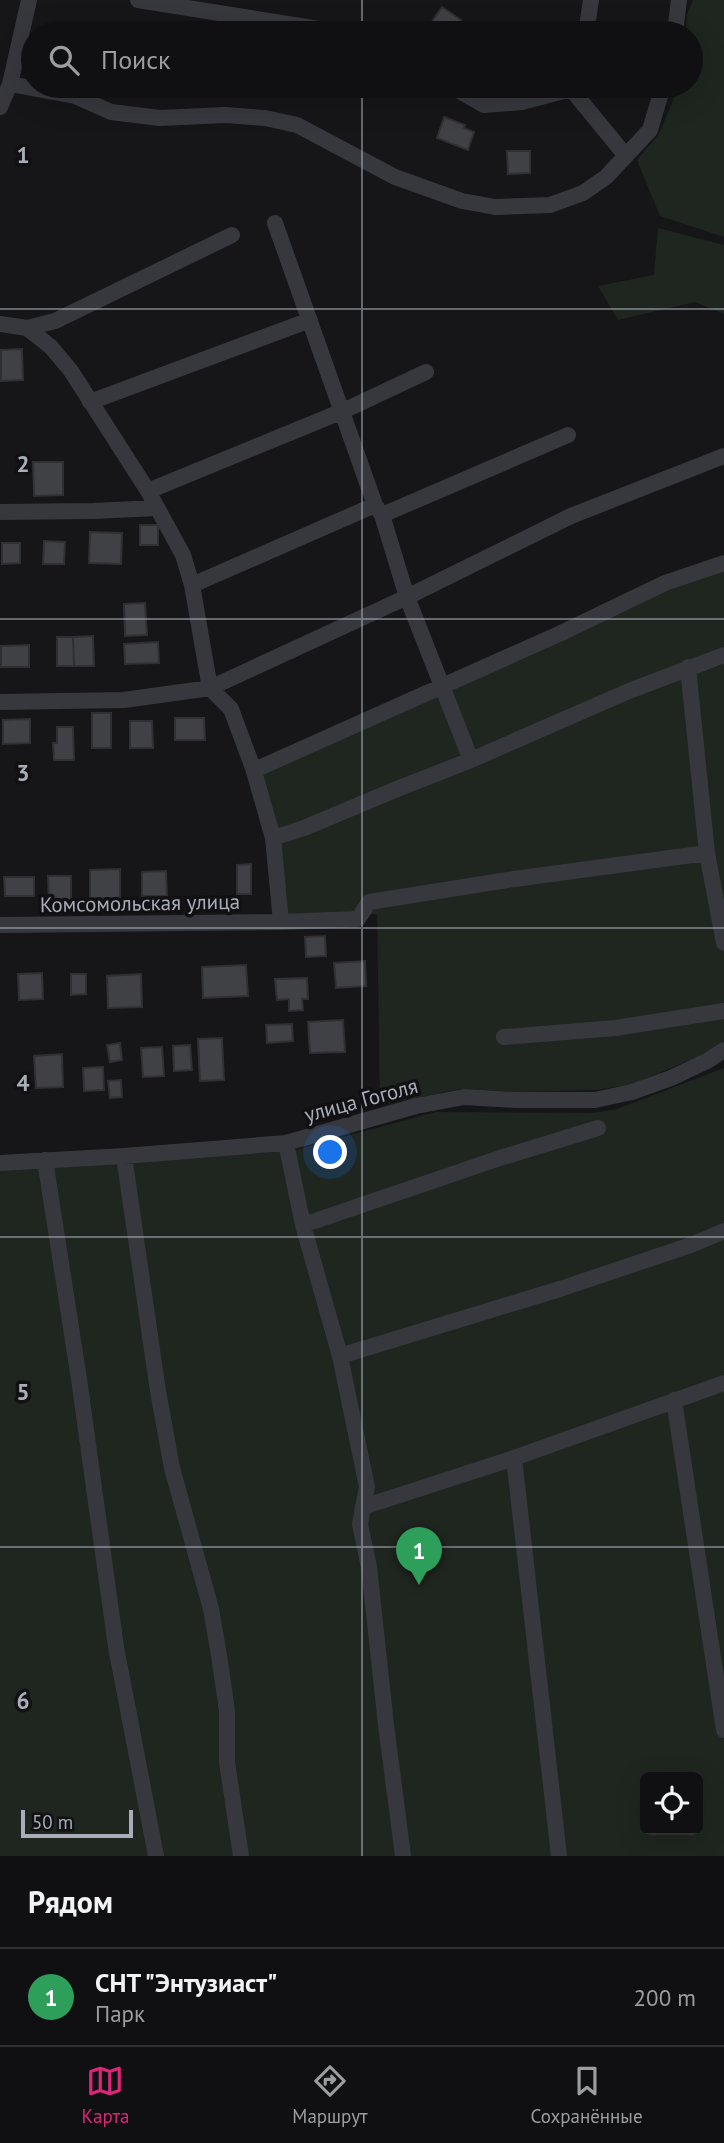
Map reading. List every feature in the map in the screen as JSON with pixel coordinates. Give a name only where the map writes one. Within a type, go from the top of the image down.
[{"type":"street","points":[[24,21],[29,0]]},
{"type":"street","points":[[138,0],[269,21]]},
{"type":"street","points":[[588,21],[591,0]]},
{"type":"street","points":[[676,21],[679,0]]},
{"type":"street","points":[[0,107],[10,84],[21,35]]},
{"type":"street","points":[[10,84],[21,86]]},
{"type":"street","points":[[80,98],[111,112],[160,118],[238,116],[297,125],[395,177],[462,201],[495,207],[550,205],[583,193],[606,177],[650,130],[659,98]]},
{"type":"street","points":[[471,98],[484,106],[536,98]]},
{"type":"street","points":[[579,98],[626,156]]},
{"type":"street","points":[[275,223],[379,510],[407,597],[471,760]]},
{"type":"street","points":[[0,324],[27,328],[55,321],[232,235]]},
{"type":"street","points":[[90,402],[310,320]]},
{"type":"street","points":[[27,328],[51,347],[71,371],[148,491],[183,555],[192,585],[210,688],[231,709],[253,768],[273,838],[281,922]]},
{"type":"street","points":[[148,491],[343,411],[426,372]]},
{"type":"street","points":[[192,585],[568,435]]},
{"type":"street","points":[[0,702],[124,700],[210,688],[407,597],[571,516],[724,456]]},
{"type":"street","points":[[0,512],[93,512],[158,508]]},
{"type":"street","points":[[259,768],[665,583],[724,563]]},
{"type":"street","points":[[273,838],[471,760],[688,667],[724,655]]},
{"type":"street","points":[[688,667],[708,853],[719,879],[724,943]]},
{"type":"street","name":"Комсомольская улица","points":[[0,925],[358,919],[369,902],[708,853]]},
{"type":"street","points":[[504,1037],[615,1027],[724,1011]]},
{"type":"street","name":"улица Гоголя","points":[[0,1163],[286,1143],[416,1106],[464,1097],[595,1100],[632,1092],[671,1078],[724,1050]]},
{"type":"street","points":[[303,1225],[500,1158],[598,1128]]},
{"type":"street","points":[[286,1143],[303,1225],[340,1356],[367,1487],[360,1524],[369,1567],[403,1856]]},
{"type":"street","points":[[124,1156],[158,1391],[172,1468],[211,1609],[219,1655],[227,1711],[227,1762],[241,1856]]},
{"type":"street","points":[[45,1160],[116,1647],[156,1856]]},
{"type":"street","points":[[340,1356],[560,1289],[691,1245],[724,1231]]},
{"type":"street","points":[[363,1507],[514,1458],[724,1383]]},
{"type":"street","points":[[674,1400],[724,1730]]},
{"type":"street","points":[[514,1458],[559,1856]]},
{"type":"shaded area","points":[[693,0],[724,0],[724,237],[660,216],[637,160],[659,134],[674,98],[703,98],[703,21],[687,21]]},
{"type":"shaded area","points":[[658,228],[724,245],[724,314],[695,302],[618,320],[598,286],[654,275]]},
{"type":"shaded area","points":[[724,563],[724,1041],[702,1055],[630,1085],[594,1090],[520,1092],[460,1089],[380,1105],[377,914],[287,914],[259,768]]},
{"type":"shaded area","points":[[724,1068],[724,1856],[0,1856],[0,1170],[291,1151],[436,1112],[593,1113],[617,1109]]},
{"type":"building","points":[[442,7],[461,20],[460,21],[432,21]]},
{"type":"building","points":[[444,117],[465,125],[464,128],[474,132],[468,150],[437,138]]},
{"type":"building","points":[[507,151],[530,151],[530,173],[508,174]]},
{"type":"building","points":[[22,349],[23,380],[1,381],[1,350]]},
{"type":"building","points":[[33,462],[63,462],[63,495],[34,496]]},
{"type":"building","points":[[140,525],[158,525],[158,545],[140,545]]},
{"type":"building","points":[[90,532],[122,533],[121,564],[89,563]]},
{"type":"building","points":[[44,541],[65,542],[64,564],[43,564]]},
{"type":"building","points":[[2,543],[20,543],[20,563],[2,564]]},
{"type":"building","points":[[145,603],[147,635],[125,636],[124,604]]},
{"type":"building","points":[[93,636],[94,666],[74,666],[73,637]]},
{"type":"building","points":[[57,637],[73,637],[74,666],[57,666]]},
{"type":"building","points":[[158,642],[159,663],[125,664],[124,644]]},
{"type":"building","points":[[29,645],[29,667],[1,667],[1,646]]},
{"type":"building","points":[[92,713],[111,713],[111,748],[92,748]]},
{"type":"building","points":[[175,718],[204,718],[205,740],[175,740]]},
{"type":"building","points":[[30,719],[30,743],[3,744],[3,720]]},
{"type":"building","points":[[130,721],[152,721],[153,748],[130,748]]},
{"type":"building","points":[[57,727],[73,727],[74,760],[54,760],[53,743],[57,743]]},
{"type":"building","points":[[251,864],[251,894],[237,894],[237,865]]},
{"type":"building","points":[[120,869],[120,898],[90,898],[90,870]]},
{"type":"building","points":[[166,871],[167,896],[142,896],[142,872]]},
{"type":"building","points":[[48,876],[71,876],[71,902],[49,903]]},
{"type":"building","points":[[4,877],[34,877],[34,896],[5,896]]},
{"type":"building","points":[[325,936],[326,956],[306,957],[305,937]]},
{"type":"building","points":[[365,961],[366,986],[336,988],[334,963]]},
{"type":"building","points":[[246,965],[248,996],[203,998],[202,967]]},
{"type":"building","points":[[42,973],[43,999],[19,1000],[18,974]]},
{"type":"building","points":[[71,974],[86,974],[86,994],[71,995]]},
{"type":"building","points":[[141,974],[142,1007],[108,1008],[107,976]]},
{"type":"building","points":[[307,978],[308,999],[302,999],[303,1010],[289,1011],[289,999],[277,1000],[275,979]]},
{"type":"building","points":[[343,1020],[345,1052],[310,1053],[308,1022]]},
{"type":"building","points":[[292,1024],[293,1041],[267,1043],[266,1025]]},
{"type":"building","points":[[222,1038],[224,1080],[200,1081],[198,1039]]},
{"type":"building","points":[[120,1043],[122,1060],[110,1062],[107,1045]]},
{"type":"building","points":[[190,1045],[192,1070],[174,1071],[173,1046]]},
{"type":"building","points":[[162,1047],[164,1076],[143,1077],[141,1048]]},
{"type":"building","points":[[62,1054],[63,1087],[36,1088],[34,1056]]},
{"type":"building","points":[[103,1067],[104,1090],[84,1091],[83,1068]]},
{"type":"building","points":[[121,1080],[122,1097],[110,1098],[108,1081]]},
{"type":"place","name":"СНТ \"Энтузиаст\"","points":[[419,1585]]}]
